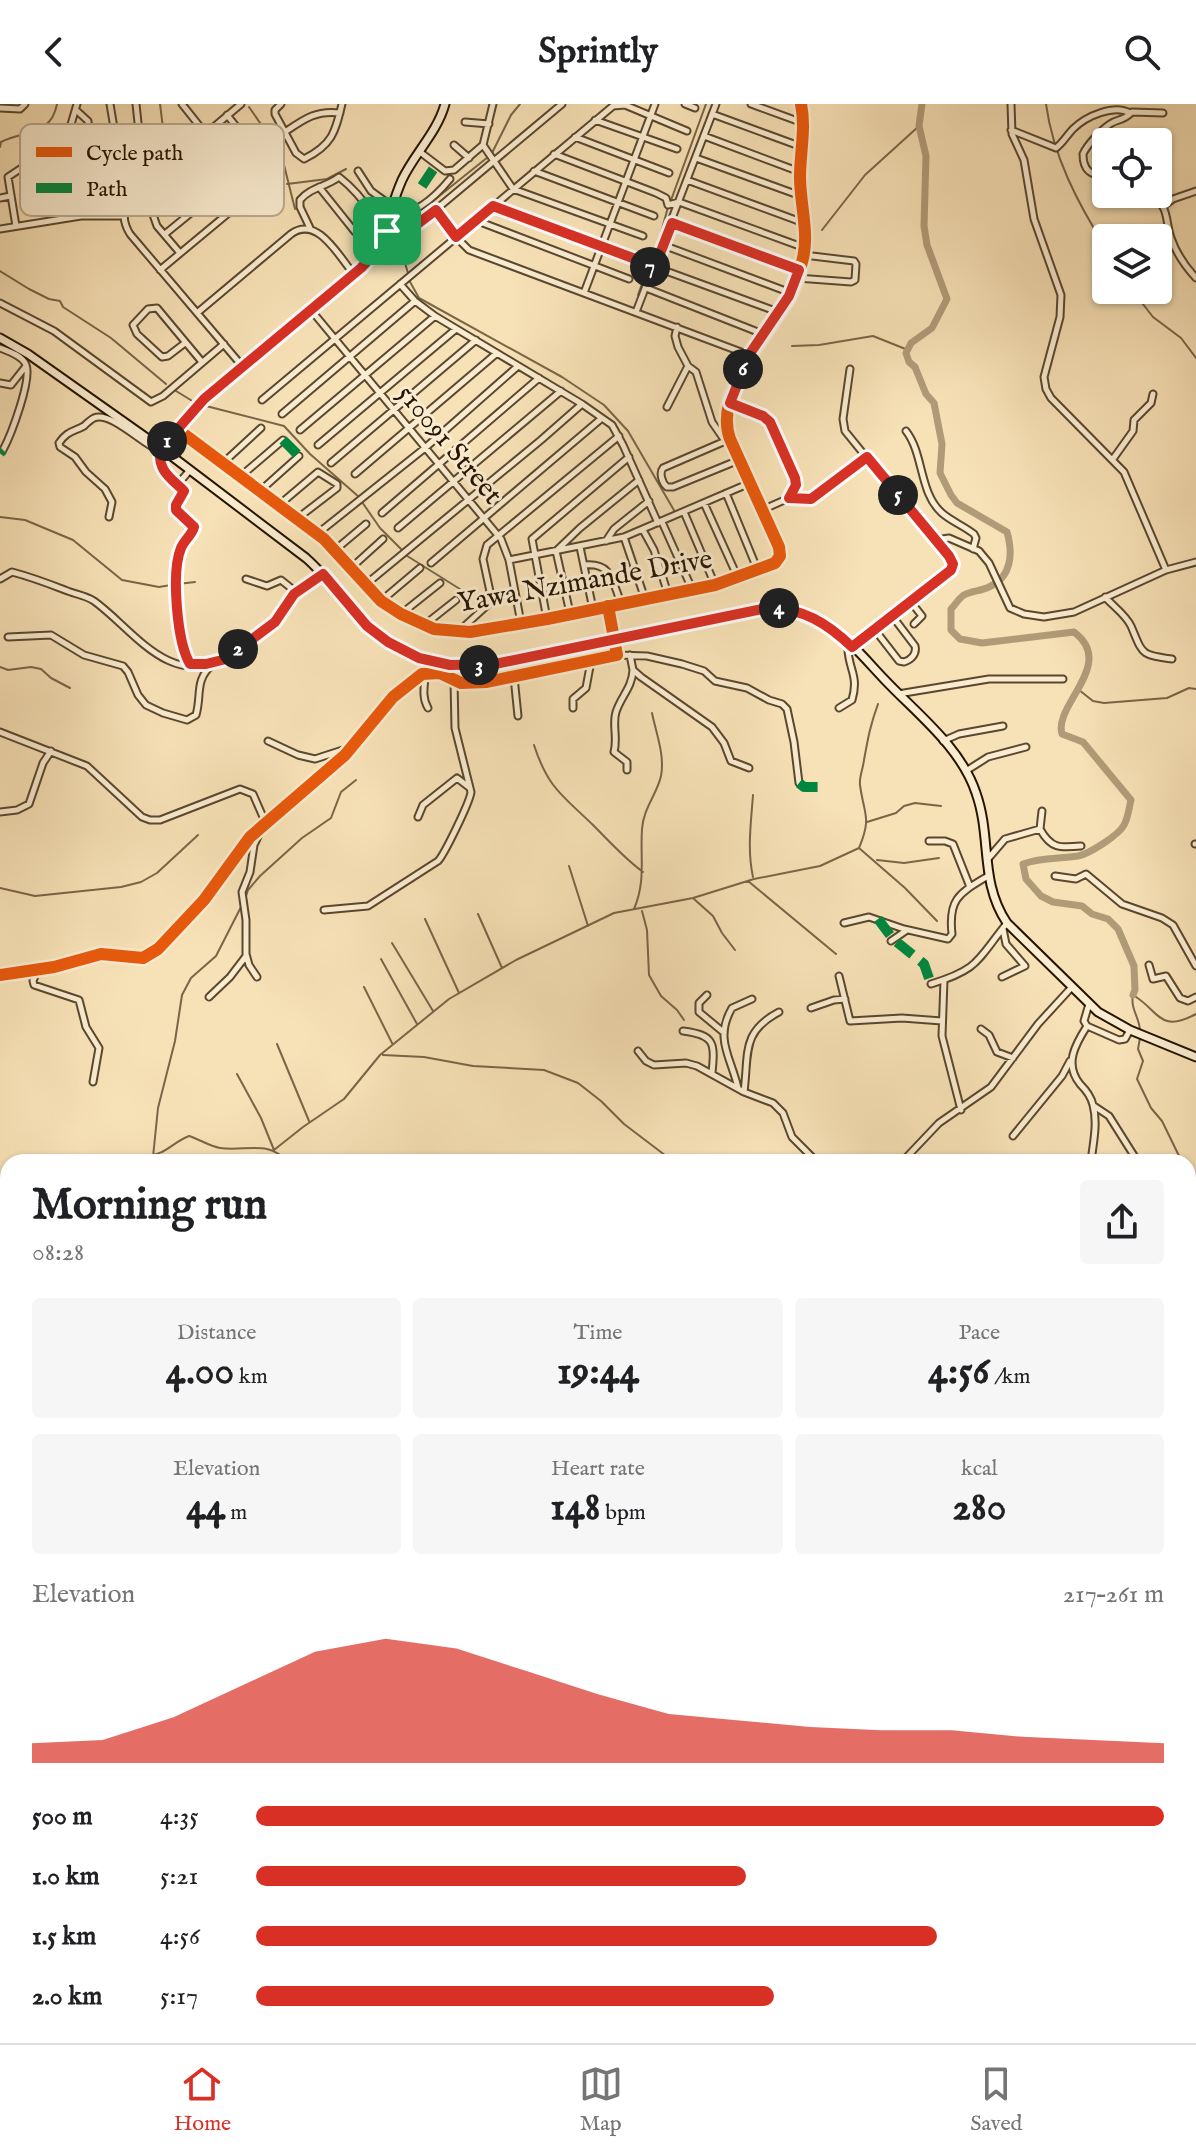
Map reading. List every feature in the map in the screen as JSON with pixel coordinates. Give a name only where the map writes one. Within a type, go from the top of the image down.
[{"type":"main road","points":[[161,450],[204,399],[372,256],[387,231],[403,178],[439,120],[445,104]]},
{"type":"main road","points":[[0,338],[28,354],[190,470],[323,574],[367,626],[399,649],[425,660],[461,666],[495,664],[758,609],[777,608],[818,619],[852,647],[898,694],[943,741],[966,771],[980,805],[992,896],[1005,925],[1105,1017],[1196,1057]]},
{"type":"street","points":[[0,108],[20,109],[25,104]]},
{"type":"street","points":[[110,104],[113,124]]},
{"type":"street","points":[[136,104],[138,124]]},
{"type":"street","points":[[182,104],[198,124]]},
{"type":"street","points":[[216,124],[241,104]]},
{"type":"street","points":[[281,104],[274,112],[281,124]]},
{"type":"street","points":[[340,113],[322,111],[310,115],[285,132],[296,153],[305,159],[335,133],[340,113],[342,104]]},
{"type":"street","points":[[420,152],[447,172],[454,170],[483,145],[493,104]]},
{"type":"street","points":[[365,227],[387,231],[412,228],[562,104]]},
{"type":"street","points":[[262,400],[613,106],[620,104],[687,131]]},
{"type":"street","points":[[584,293],[655,104]]},
{"type":"street","points":[[685,104],[695,108]]},
{"type":"street","points":[[636,312],[716,104]]},
{"type":"street","points":[[751,104],[803,124]]},
{"type":"street","points":[[728,440],[725,421],[749,355],[791,293],[805,251],[800,172],[801,104]]},
{"type":"street","points":[[1011,104],[1011,130],[1026,167],[1034,219],[1061,295],[1060,317],[1045,372],[1046,389],[1129,480],[1166,570]]},
{"type":"street","points":[[77,107],[88,124]]},
{"type":"street","points":[[1011,130],[1056,148],[1074,128],[1104,110],[1121,108],[1130,113]]},
{"type":"street","points":[[1106,128],[1136,111],[1163,113]]},
{"type":"street","points":[[712,114],[802,147]]},
{"type":"street","points":[[227,115],[234,124]]},
{"type":"street","points":[[595,120],[677,149]]},
{"type":"street","points":[[465,122],[489,124]]},
{"type":"street","points":[[704,136],[800,172]]},
{"type":"street","points":[[575,137],[669,173]]},
{"type":"street","points":[[1092,142],[1084,150],[1084,163],[1088,173],[1092,174]]},
{"type":"street","points":[[454,145],[469,158]]},
{"type":"street","points":[[483,145],[513,189],[643,236]]},
{"type":"street","points":[[554,154],[666,198],[668,205],[679,202],[805,251],[854,261],[855,280],[851,282],[797,278]]},
{"type":"street","points":[[696,158],[801,196]]},
{"type":"street","points":[[16,226],[9,176],[20,168]]},
{"type":"street","points":[[358,171],[371,191],[392,211],[413,211],[436,195],[450,179]]},
{"type":"street","points":[[534,171],[654,216]]},
{"type":"street","points":[[319,187],[353,230],[359,233],[365,227],[368,209],[341,178],[309,191],[300,202],[310,228],[320,234],[354,274]]},
{"type":"street","points":[[687,180],[804,223]]},
{"type":"street","points":[[1172,200],[1196,191]]},
{"type":"street","points":[[0,198],[10,196]]},
{"type":"street","points":[[493,206],[778,312]]},
{"type":"street","points":[[1164,208],[1173,243],[1195,273]]},
{"type":"street","points":[[436,210],[469,250],[749,355]]},
{"type":"street","points":[[0,229],[84,216]]},
{"type":"street","points":[[124,216],[130,234],[243,367]]},
{"type":"street","points":[[153,216],[180,253]]},
{"type":"street","points":[[165,234],[187,216]]},
{"type":"street","points":[[160,270],[226,216]]},
{"type":"street","points":[[474,220],[629,279]]},
{"type":"street","points":[[672,223],[799,270]]},
{"type":"street","points":[[197,313],[297,230],[310,228]]},
{"type":"street","points":[[663,245],[791,293]]},
{"type":"street","points":[[400,284],[415,301],[435,316],[602,418],[619,436],[692,589]]},
{"type":"street","points":[[646,288],[763,334]]},
{"type":"street","points":[[282,414],[415,301]]},
{"type":"street","points":[[0,303],[54,331],[153,402],[224,344]]},
{"type":"street","points":[[185,343],[162,357],[137,334],[133,323],[148,309],[157,308],[202,362]]},
{"type":"street","name":"510091 Street","points":[[311,310],[499,536],[509,560],[521,623]]},
{"type":"street","points":[[300,430],[435,316]]},
{"type":"street","points":[[677,327],[676,342],[688,366],[696,372],[712,422],[728,440],[762,510],[789,498],[811,499],[867,457]]},
{"type":"street","points":[[318,445],[456,329]]},
{"type":"street","points":[[331,463],[476,340]]},
{"type":"street","points":[[0,348],[23,360],[26,365],[20,409],[3,450]]},
{"type":"street","points":[[355,474],[497,353]]},
{"type":"street","points":[[0,383],[11,385],[26,365]]},
{"type":"street","points":[[317,534],[425,448],[518,366]]},
{"type":"street","points":[[667,407],[688,366]]},
{"type":"street","points":[[839,708],[854,697],[854,670],[847,653],[952,568],[952,561],[845,431],[843,423],[850,369]]},
{"type":"street","points":[[382,513],[539,378]]},
{"type":"street","points":[[398,528],[561,391]]},
{"type":"street","points":[[1113,459],[1133,431],[1134,420],[1151,403],[1153,394]]},
{"type":"street","points":[[730,403],[763,416],[770,422],[795,478],[796,485],[789,498]]},
{"type":"street","points":[[365,585],[582,404]]},
{"type":"street","points":[[109,517],[112,508],[105,489],[59,444],[67,432],[97,417],[117,420]]},
{"type":"street","points":[[431,563],[602,418]]},
{"type":"street","points":[[223,463],[261,428]]},
{"type":"street","name":"Yawa Nzimande Drive","points":[[177,429],[317,534],[381,601],[423,626],[459,631],[547,619],[715,585],[758,571],[779,559],[779,547],[762,510]]},
{"type":"street","points":[[906,431],[916,448],[924,479],[937,507],[974,534],[973,549]]},
{"type":"street","points":[[459,631],[492,601],[483,554],[487,545],[619,436]]},
{"type":"street","points":[[241,476],[283,440]]},
{"type":"street","points":[[728,440],[663,468],[663,484],[673,487],[739,460]]},
{"type":"street","points":[[161,450],[161,467],[184,491],[176,510],[194,527],[181,548],[174,582],[184,648],[190,664]]},
{"type":"street","points":[[260,491],[299,456]]},
{"type":"street","points":[[547,619],[531,542],[534,536],[629,457]]},
{"type":"street","points":[[178,484],[190,470]]},
{"type":"street","points":[[279,505],[318,472],[337,484],[337,488],[298,519]]},
{"type":"street","points":[[556,551],[639,480]]},
{"type":"street","points":[[509,560],[624,537],[750,483]]},
{"type":"street","points":[[726,493],[758,571]]},
{"type":"street","points":[[606,541],[614,529],[649,501]]},
{"type":"street","points":[[704,503],[738,578]]},
{"type":"street","points":[[684,512],[715,585]]},
{"type":"street","points":[[335,550],[366,524]]},
{"type":"street","points":[[643,530],[653,546],[668,594]]},
{"type":"street","points":[[624,537],[645,599]]},
{"type":"street","points":[[935,540],[949,538],[986,558],[1010,608],[1032,616],[1061,616],[1166,570],[1196,562]]},
{"type":"street","points":[[351,568],[383,539]]},
{"type":"street","points":[[580,547],[593,609]]},
{"type":"street","points":[[556,551],[570,613]]},
{"type":"street","points":[[584,565],[600,564],[605,567],[621,603]]},
{"type":"street","points":[[381,601],[420,568]]},
{"type":"street","points":[[0,579],[12,572],[33,576],[89,598],[155,654],[169,661],[190,664],[226,659],[275,622],[296,592],[323,574]]},
{"type":"street","points":[[246,579],[267,586],[279,580],[296,592]]},
{"type":"street","points":[[401,614],[440,583]]},
{"type":"street","points":[[1105,597],[1126,618],[1142,652],[1172,659]]},
{"type":"street","points":[[423,626],[456,600]]},
{"type":"street","points":[[911,602],[922,616],[914,624]]},
{"type":"street","points":[[608,606],[617,655]]},
{"type":"street","points":[[875,630],[899,661],[912,658],[915,646],[893,617]]},
{"type":"street","points":[[8,637],[51,635],[84,655],[123,666],[146,705],[187,720],[198,713],[199,684],[202,675],[213,663]]},
{"type":"street","points":[[0,975],[38,970],[101,954],[143,958],[151,954],[204,900],[241,848],[353,747],[393,697],[427,672],[440,673],[454,681],[487,682],[617,655],[670,660],[696,668],[715,681],[747,688],[784,706],[795,745],[799,783]]},
{"type":"street","points":[[627,770],[627,762],[614,752],[617,740],[615,717],[630,689],[633,670],[630,655]]},
{"type":"street","points":[[425,660],[427,672],[423,697],[428,708]]},
{"type":"street","points":[[573,708],[573,699],[586,688],[591,661]]},
{"type":"street","points":[[633,670],[681,707],[708,722],[724,743],[731,761],[749,768]]},
{"type":"street","points":[[514,677],[518,716]]},
{"type":"street","points":[[898,694],[985,680],[1063,679]]},
{"type":"street","points":[[324,910],[368,906],[438,861],[446,852],[455,827],[470,801],[471,788],[455,728],[454,681]]},
{"type":"street","points":[[943,741],[959,734],[1003,726]]},
{"type":"street","points":[[0,732],[87,766],[146,819],[160,820],[240,789],[253,794],[263,817],[268,821]]},
{"type":"street","points":[[268,741],[315,759],[353,747]]},
{"type":"street","points":[[966,771],[988,757],[1026,747]]},
{"type":"street","points":[[0,812],[17,810],[30,803],[43,763],[51,751]]},
{"type":"street","points":[[418,817],[423,805],[457,778],[471,788]]},
{"type":"street","points":[[1042,811],[1040,829],[1047,841],[1056,847],[1081,846]]},
{"type":"street","points":[[257,977],[246,955],[242,892],[262,827]]},
{"type":"street","points":[[987,861],[1005,839],[1040,829]]},
{"type":"street","points":[[929,841],[953,844],[970,887]]},
{"type":"street","points":[[1055,876],[1076,879],[1086,874],[1122,904],[1168,921],[1176,929],[1196,966]]},
{"type":"street","points":[[844,923],[869,917],[908,930],[950,938],[953,905],[970,887],[988,876]]},
{"type":"street","points":[[1002,977],[1025,966],[1006,944],[1005,925]]},
{"type":"street","points":[[931,984],[972,967],[1005,925]]},
{"type":"street","points":[[891,941],[908,930]]},
{"type":"street","points":[[209,997],[230,977],[246,955]]},
{"type":"street","points":[[1149,965],[1153,979],[1166,976],[1180,998],[1188,1001],[1196,997]]},
{"type":"street","points":[[38,970],[34,985],[74,997],[80,1002],[86,1027],[99,1048],[93,1082]]},
{"type":"street","points":[[839,976],[847,1016],[853,1022],[902,1018],[942,1021]]},
{"type":"street","points":[[944,980],[944,1046],[961,1110]]},
{"type":"street","points":[[910,1154],[939,1123],[991,1087],[1038,1024],[1071,988]]},
{"type":"street","points":[[707,995],[699,1003],[699,1012],[722,1032],[741,1090]]},
{"type":"street","points":[[722,1032],[732,1008],[752,999]]},
{"type":"street","points":[[811,1008],[845,999]]},
{"type":"street","points":[[1013,1136],[1062,1076],[1087,1026],[1085,1019],[1089,1004]]},
{"type":"street","points":[[741,1090],[750,1035],[760,1024],[779,1012]]},
{"type":"street","points":[[1087,1026],[1119,1040],[1125,1039],[1132,1030]]},
{"type":"street","points":[[981,1029],[989,1035],[997,1052],[1013,1058]]},
{"type":"street","points":[[683,1031],[702,1034],[710,1040],[714,1051],[712,1073]]},
{"type":"street","points":[[638,1051],[654,1065],[689,1063],[777,1106],[792,1137],[809,1154]]},
{"type":"street","points":[[1071,1059],[1076,1077],[1094,1106],[1091,1154]]},
{"type":"street","points":[[1094,1106],[1109,1116],[1133,1154]]},
{"type":"waterway","points":[[47,124],[57,104]]},
{"type":"waterway","points":[[160,104],[162,124]]},
{"type":"waterway","points":[[492,153],[520,104]]},
{"type":"waterway","points":[[670,203],[706,104]]},
{"type":"waterway","points":[[922,104],[919,126],[926,156],[924,226],[927,245],[947,299],[932,328],[911,343],[906,353],[926,394],[934,403],[942,444],[940,473],[951,495],[957,503],[1007,532],[1010,548],[1009,564],[997,583],[964,595],[951,609],[951,630],[960,639],[982,643],[1074,632],[1085,644],[1089,657],[1087,671],[1066,710],[1062,734],[1083,742],[1131,800],[1127,816],[1116,834],[1089,852],[1023,864],[1026,879],[1041,896],[1053,902],[1082,906],[1092,914],[1108,919],[1118,929],[1134,966],[1133,995]]},
{"type":"waterway","points":[[1046,104],[1061,161],[1092,224]]},
{"type":"waterway","points":[[249,107],[261,124]]},
{"type":"waterway","points":[[822,230],[865,175],[919,126]]},
{"type":"waterway","points":[[0,147],[1,142],[20,135]]},
{"type":"waterway","points":[[403,225],[488,157]]},
{"type":"waterway","points":[[284,165],[295,209]]},
{"type":"waterway","points":[[287,184],[327,179],[346,169]]},
{"type":"waterway","points":[[658,244],[668,207]]},
{"type":"waterway","points":[[398,240],[408,273]]},
{"type":"waterway","points":[[650,265],[657,246]]},
{"type":"waterway","points":[[638,295],[648,267]]},
{"type":"waterway","points":[[0,271],[29,289],[60,301],[63,307],[111,338],[166,384]]},
{"type":"waterway","points":[[409,280],[419,298],[562,377],[604,405],[628,431],[675,512]]},
{"type":"waterway","points":[[1143,304],[1153,317],[1181,338],[1196,358]]},
{"type":"waterway","points":[[792,346],[873,336],[908,350]]},
{"type":"waterway","points":[[176,391],[194,402]]},
{"type":"waterway","points":[[206,406],[284,426],[310,454],[359,497]]},
{"type":"waterway","points":[[362,502],[380,528],[403,551]]},
{"type":"waterway","points":[[0,517],[25,520],[73,540],[122,580],[159,587],[171,585]]},
{"type":"waterway","points":[[404,554],[471,596]]},
{"type":"waterway","points":[[178,584],[195,582]]},
{"type":"waterway","points":[[0,667],[8,670],[41,669],[70,688]]},
{"type":"waterway","points":[[1079,690],[1093,701],[1104,703],[1167,698],[1189,688],[1196,689]]},
{"type":"waterway","points":[[237,1074],[274,1150],[344,1099],[380,1055],[449,999],[516,960],[614,913],[693,898],[754,879],[820,866],[859,848],[866,822],[860,779],[878,704]]},
{"type":"waterway","points":[[634,909],[641,879],[643,822],[662,768],[652,713]]},
{"type":"waterway","points":[[534,745],[557,790],[643,872]]},
{"type":"waterway","points":[[245,899],[248,890],[260,876],[302,838],[331,818],[341,792],[356,780]]},
{"type":"waterway","points":[[753,795],[750,847],[753,877]]},
{"type":"waterway","points":[[867,822],[915,803],[941,806]]},
{"type":"waterway","points":[[0,888],[35,896],[141,882],[157,873],[198,835]]},
{"type":"waterway","points":[[859,848],[937,921]]},
{"type":"waterway","points":[[877,860],[904,863],[939,858]]},
{"type":"waterway","points":[[569,866],[588,926]]},
{"type":"waterway","points":[[748,881],[836,954]]},
{"type":"waterway","points":[[694,899],[713,916],[735,950]]},
{"type":"waterway","points":[[153,1154],[158,1108],[175,1041],[182,995],[191,978],[216,956],[242,905]]},
{"type":"waterway","points":[[642,911],[647,930],[649,975],[661,996],[684,1020]]},
{"type":"waterway","points":[[478,914],[502,968]]},
{"type":"waterway","points":[[425,919],[459,993]]},
{"type":"waterway","points":[[392,943],[433,1011]]},
{"type":"waterway","points":[[381,959],[417,1024]]},
{"type":"waterway","points":[[364,987],[392,1043]]},
{"type":"waterway","points":[[1133,995],[1140,1031]]},
{"type":"waterway","points":[[1133,995],[1167,1021],[1184,1020],[1196,1014]]},
{"type":"waterway","points":[[1140,1038],[1138,1049],[1143,1061],[1137,1079],[1178,1154]]},
{"type":"waterway","points":[[277,1044],[309,1121]]},
{"type":"waterway","points":[[383,1055],[424,1057],[473,1066],[544,1070],[578,1083],[663,1154]]},
{"type":"waterway","points":[[158,1154],[189,1136],[220,1148],[256,1148],[278,1154]]},
{"type":"marked path","points":[[422,186],[436,165]]},
{"type":"marked path","points":[[283,440],[299,456]]},
{"type":"marked path","points":[[0,453],[3,450]]},
{"type":"marked path","points":[[799,783],[804,787],[820,787]]},
{"type":"marked path","points":[[878,919],[893,939],[924,964],[931,984]]},
{"type":"cycle path","points":[[177,429],[324,539],[381,601],[434,629],[470,632],[547,619],[715,585],[775,563],[780,556],[779,547],[730,439],[727,421],[736,384],[789,297],[802,262],[805,231],[800,177],[801,104]]},
{"type":"cycle path","points":[[0,975],[54,967],[101,954],[143,958],[158,949],[204,900],[250,837],[345,755],[393,697],[422,674],[440,673],[461,683],[487,682],[617,655],[608,606]]},
{"type":"route","points":[[493,206],[638,260],[654,269],[672,223],[799,270],[789,296],[749,355],[730,403],[763,416],[770,422],[795,478],[796,485],[789,498],[811,499],[867,457],[949,556],[953,564],[951,570],[852,647],[818,619],[793,610],[767,608],[495,664],[461,666],[419,658],[388,642],[367,626],[323,574],[294,594],[275,622],[226,659],[190,664],[185,657],[174,582],[181,548],[194,527],[176,510],[184,491],[161,467],[161,448],[204,399],[361,268],[387,231],[412,228],[436,210],[456,237],[493,206]]}]
